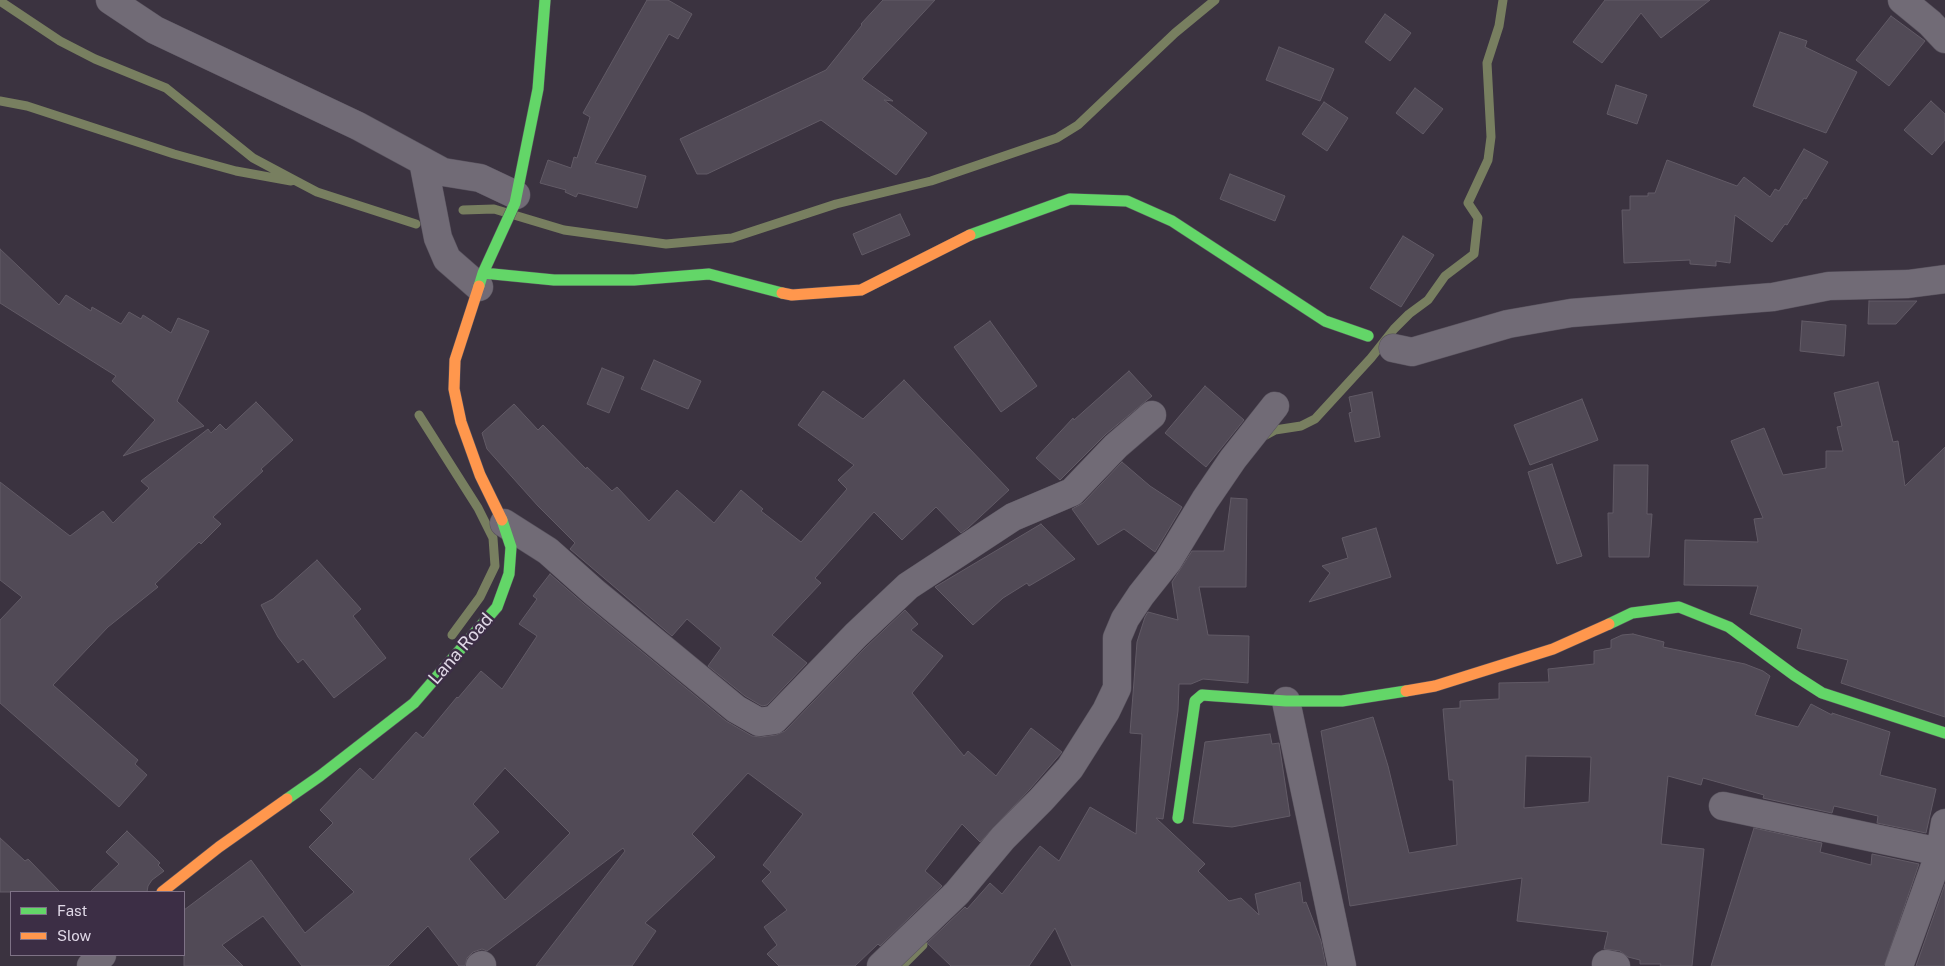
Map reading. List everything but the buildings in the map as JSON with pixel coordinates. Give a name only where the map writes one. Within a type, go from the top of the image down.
[{"type":"street","points":[[110,0],[155,30],[358,126],[443,172],[480,178],[516,199]]},
{"type":"street","name":"Lana Road","points":[[163,891],[219,847],[320,776],[414,703],[497,607],[509,574],[511,548],[504,523],[480,475],[461,422],[454,389],[455,360],[481,280],[516,199],[538,89],[545,0]]},
{"type":"street","points":[[1902,0],[1940,23]]},
{"type":"street","points":[[423,161],[438,238],[447,259],[481,280],[634,280],[709,274],[792,295],[861,290],[978,231],[1070,199],[1127,201],[1172,221],[1325,321],[1368,336]]},
{"type":"street","points":[[1393,348],[1412,352],[1508,324],[1571,313],[1773,297],[1829,286],[1908,284],[1945,279]]},
{"type":"street","points":[[881,966],[957,893],[1003,838],[1070,768],[1106,711],[1117,688],[1117,638],[1125,619],[1168,560],[1233,459],[1275,406]]},
{"type":"street","points":[[504,523],[548,552],[736,709],[759,722],[774,720],[856,635],[908,586],[1013,517],[1072,492],[1116,446],[1152,415]]},
{"type":"street","points":[[1178,818],[1195,701],[1202,695],[1286,701],[1342,701],[1435,686],[1553,649],[1632,614],[1679,607],[1729,627],[1794,675],[1822,693],[1945,732]]},
{"type":"street","points":[[1286,701],[1342,966]]},
{"type":"street","points":[[1723,806],[1943,853]]},
{"type":"street","points":[[1899,966],[1943,853],[1945,823]]},
{"type":"street","points":[[91,966],[101,956]]},
{"type":"waterway","points":[[463,210],[494,209],[564,230],[666,244],[732,238],[836,204],[931,181],[1057,138],[1078,125],[1175,33],[1215,0]]},
{"type":"waterway","points":[[1264,436],[1275,430],[1301,426],[1315,419],[1371,358],[1394,329],[1409,314],[1428,300],[1445,276],[1474,254],[1478,218],[1468,203],[1488,160],[1491,137],[1487,63],[1499,26],[1503,0]]},
{"type":"waterway","points":[[0,1],[60,41],[95,59],[166,88],[253,158],[317,192],[416,224]]},
{"type":"waterway","points":[[0,101],[27,106],[174,154],[236,171],[291,181]]},
{"type":"waterway","points":[[419,415],[478,508],[493,538],[495,566],[480,597],[452,635]]},
{"type":"waterway","points":[[902,966],[923,945]]},
{"type":"traffic: fast","points":[[479,286],[483,273],[515,203],[538,89],[545,0]]},
{"type":"traffic: fast","points":[[970,235],[1070,199],[1127,201],[1172,221],[1325,321],[1368,336]]},
{"type":"traffic: fast","points":[[483,273],[554,280],[634,280],[709,274],[782,293]]},
{"type":"traffic: fast","points":[[287,799],[320,776],[414,703],[497,607],[509,574],[511,547],[502,520]]},
{"type":"traffic: fast","points":[[1609,624],[1632,613],[1679,607],[1729,627],[1794,675],[1822,693],[1945,733]]},
{"type":"traffic: fast","points":[[1178,818],[1195,701],[1202,695],[1286,701],[1342,701],[1406,691]]},
{"type":"traffic: slow","points":[[782,293],[792,295],[861,290],[970,235]]},
{"type":"traffic: slow","points":[[479,286],[455,360],[454,389],[461,422],[480,475],[502,520]]},
{"type":"traffic: slow","points":[[1406,691],[1435,686],[1553,649],[1609,624]]},
{"type":"traffic: slow","points":[[163,891],[219,847],[287,799]]}]
